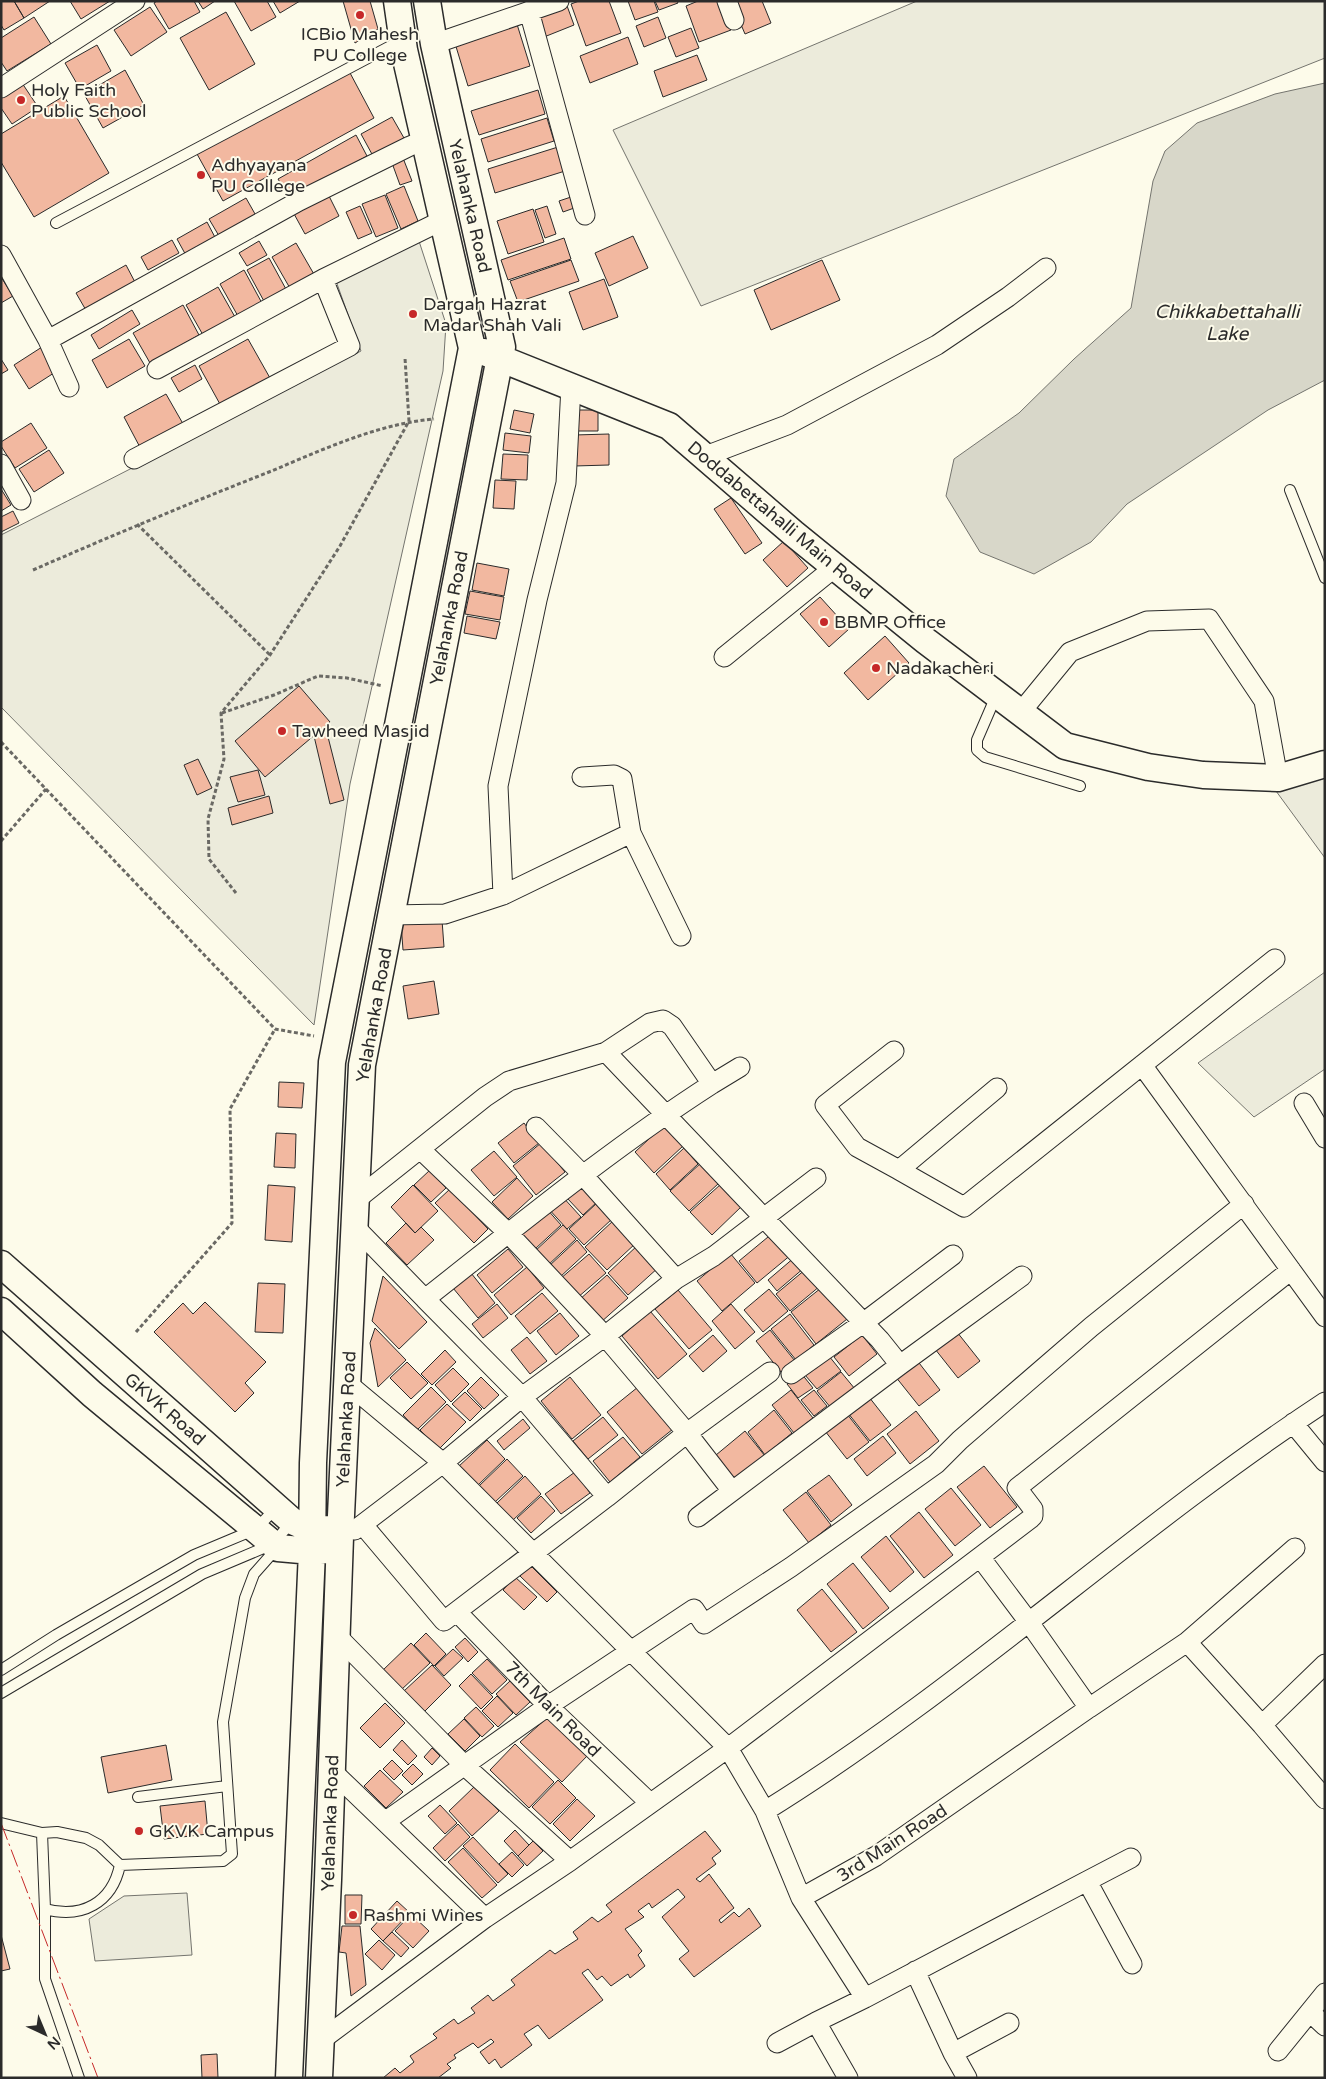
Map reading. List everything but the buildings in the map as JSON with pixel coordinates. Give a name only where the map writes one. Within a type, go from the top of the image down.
[{"type":"main road","name":"Yelahanka Road","points":[[289,2078],[298,1527],[314,1463],[332,1071],[472,348],[403,40],[397,1]]},
{"type":"main road","name":"Yelahanka Road","points":[[319,2078],[337,1636],[349,1533],[348,1383],[362,1065],[502,347],[434,44],[427,1]]},
{"type":"main road","name":"Doddabettahalli Main Road","points":[[472,348],[500,357],[669,426],[703,457],[926,641],[1065,746],[1148,768],[1203,775],[1278,778],[1325,764]]},
{"type":"main road","name":"GKVK Road","points":[[1,1264],[298,1527]]},
{"type":"main road","name":"GKVK Road","points":[[1,1311],[92,1394],[269,1540]]},
{"type":"main road","points":[[269,1540],[298,1527],[349,1533]]},
{"type":"street","points":[[1,88],[135,1]]},
{"type":"street","points":[[727,1],[734,20]]},
{"type":"street","points":[[434,44],[544,5],[585,215]]},
{"type":"street","points":[[48,340],[299,201],[425,140]]},
{"type":"street","points":[[157,370],[323,279],[443,220]]},
{"type":"street","points":[[1,255],[48,340],[69,387]]},
{"type":"street","points":[[703,457],[787,426],[937,345],[1008,297],[1046,268]]},
{"type":"street","points":[[134,460],[350,346],[323,279]]},
{"type":"street","points":[[503,895],[498,786],[537,600],[566,482],[571,386]]},
{"type":"street","points":[[1,464],[21,500]]},
{"type":"street","points":[[724,657],[835,567]]},
{"type":"street","points":[[1020,713],[1070,652],[1147,621],[1209,619],[1264,700],[1278,778]]},
{"type":"street","points":[[582,777],[614,775],[622,779],[631,834],[681,936]]},
{"type":"street","points":[[391,915],[445,914],[503,895],[631,834]]},
{"type":"street","points":[[894,1052],[825,1105],[857,1147],[964,1207],[1275,959]]},
{"type":"street","points":[[357,1199],[485,1096],[510,1081],[606,1052],[650,1023],[663,1020],[672,1026],[712,1084]]},
{"type":"street","points":[[606,1052],[880,1340],[900,1365]]},
{"type":"street","points":[[1142,1065],[1325,1317]]},
{"type":"street","points":[[425,1299],[582,1174],[666,1114],[740,1067]]},
{"type":"street","points":[[899,1170],[997,1088]]},
{"type":"street","points":[[1304,1103],[1325,1138]]},
{"type":"street","points":[[536,1127],[582,1174],[676,1279]]},
{"type":"street","points":[[420,1149],[509,1234],[605,1336],[687,1433],[732,1491]]},
{"type":"street","points":[[770,1372],[687,1433],[444,1621],[349,1533],[443,1462],[522,1397],[605,1336],[676,1279],[714,1256],[816,1178]]},
{"type":"street","points":[[386,1821],[630,1650],[694,1609],[704,1624],[791,1567],[936,1464],[1090,1327],[1244,1204]]},
{"type":"street","points":[[355,1227],[522,1397],[607,1496]]},
{"type":"street","points":[[791,1374],[953,1255]]},
{"type":"street","points":[[320,2042],[485,1918],[728,1748],[1033,1516],[1033,1509],[1017,1488],[1291,1270]]},
{"type":"street","points":[[698,1517],[1022,1276]]},
{"type":"street","points":[[348,1383],[443,1462],[728,1748],[765,1811],[801,1898],[865,1998]]},
{"type":"street","points":[[765,1811],[828,1772],[960,1675],[1243,1457],[1325,1402]]},
{"type":"street","points":[[1293,1422],[1325,1462]]},
{"type":"street","name":"3rd Main Road","points":[[801,1898],[876,1856],[1186,1642],[1295,1548]]},
{"type":"street","points":[[980,1557],[1089,1708]]},
{"type":"street","name":"7th Main Road","points":[[457,1612],[548,1706],[650,1803]]},
{"type":"street","points":[[337,1636],[465,1766],[570,1860]]},
{"type":"street","points":[[1186,1642],[1325,1799]]},
{"type":"street","points":[[1262,1726],[1325,1664]]},
{"type":"street","points":[[332,1771],[485,1918]]},
{"type":"street","points":[[777,2043],[1131,1858]]},
{"type":"street","points":[[1087,1881],[1132,1964]]},
{"type":"street","points":[[916,1971],[953,2053],[967,2078]]},
{"type":"street","points":[[1278,2051],[1325,1993]]},
{"type":"street","points":[[1310,2012],[1325,2026]]},
{"type":"street","points":[[816,2022],[848,2078]]},
{"type":"street","points":[[953,2053],[1009,2023]]},
{"type":"lane","points":[[56,223],[403,40]]},
{"type":"lane","points":[[1290,490],[1325,578]]},
{"type":"lane","points":[[997,695],[978,740],[977,750],[985,757],[1080,786]]},
{"type":"lane","points":[[1,1693],[202,1574],[298,1527]]},
{"type":"lane","points":[[1,1670],[56,1635],[194,1555],[269,1540],[298,1527]]},
{"type":"lane","points":[[1,1823],[42,1833],[57,1832],[86,1838],[99,1845],[120,1865],[223,1862],[232,1854],[223,1722],[245,1598],[269,1540]]},
{"type":"lane","points":[[138,1797],[227,1786]]},
{"type":"lane","points":[[42,1833],[45,1979],[79,2078]]},
{"type":"lane","points":[[45,1909],[68,1913],[91,1906],[108,1893],[118,1875],[120,1865]]},
{"type":"path","points":[[236,893],[209,859],[208,819],[224,759],[221,713],[270,655],[340,546],[409,421],[405,358]]},
{"type":"path","points":[[34,570],[137,524],[342,442],[409,421]]},
{"type":"path","points":[[137,524],[270,655]]},
{"type":"path","points":[[221,713],[274,695],[318,676],[347,678],[405,691]]},
{"type":"path","points":[[1,742],[275,1029],[337,1040]]},
{"type":"path","points":[[1,841],[46,789]]},
{"type":"path","points":[[136,1332],[232,1223],[230,1108],[275,1029]]},
{"type":"shaded area","points":[[917,1],[1325,1],[1325,58],[701,306],[613,130]]},
{"type":"shaded area","points":[[418,238],[446,324],[443,371],[350,784],[314,1025],[1,707],[1,535],[361,351],[336,281]]},
{"type":"shaded area","points":[[1325,778],[1325,858],[1276,791]]},
{"type":"shaded area","points":[[1325,972],[1325,1069],[1254,1117],[1198,1063]]},
{"type":"shaded area","points":[[187,1893],[192,1955],[95,1961],[89,1919],[124,1896]]},
{"type":"water","name":"Chikkabettahalli Lake","points":[[1325,83],[1325,380],[1268,410],[1127,504],[1091,542],[1034,574],[980,552],[946,496],[954,459],[1019,413],[1074,359],[1131,308],[1153,181],[1165,151],[1197,123],[1275,94]]},
{"type":"power","points":[[1,1823],[98,2078]]},
{"type":"place","name":"ICBio Mahesh PU College","points":[[360,15]]},
{"type":"place","name":"Holy Faith Public School","points":[[21,100]]},
{"type":"place","name":"Adhyayana PU College","points":[[201,175]]},
{"type":"place","name":"Dargah Hazrat Madar Shah Vali","points":[[413,314]]},
{"type":"place","name":"BBMP Office","points":[[824,622]]},
{"type":"place","name":"Nadakacheri","points":[[876,668]]},
{"type":"place","name":"Tawheed Masjid","points":[[282,731]]},
{"type":"place","name":"GKVK Campus","points":[[139,1831]]},
{"type":"place","name":"Rashmi Wines","points":[[353,1915]]}]
